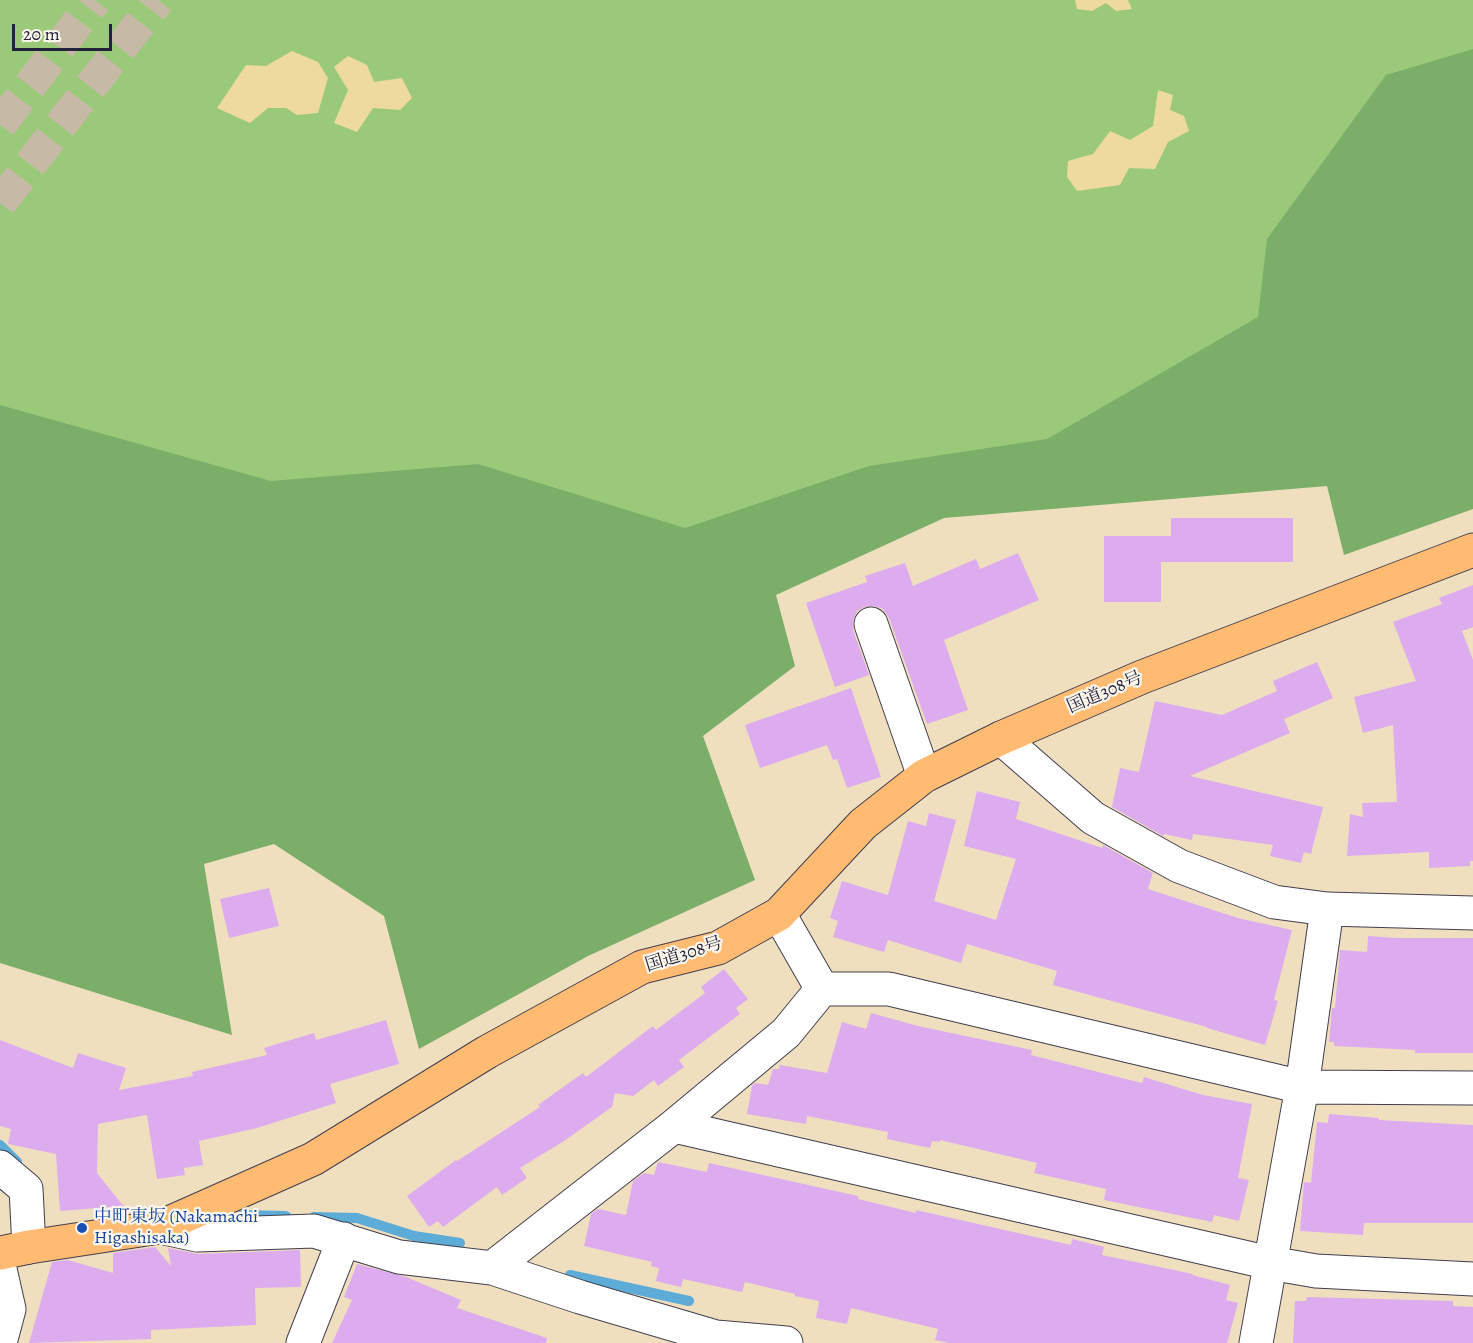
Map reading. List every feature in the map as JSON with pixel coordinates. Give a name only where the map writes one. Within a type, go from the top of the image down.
[{"type":"highway","name":"国道308号","points":[[15,1250],[160,1227],[313,1159],[487,1052],[642,967],[718,948],[779,914],[863,824],[924,776],[1001,738],[1142,677],[1473,550]]},
{"type":"street","points":[[872,624],[924,776]]},
{"type":"street","points":[[1001,738],[1094,819],[1179,866],[1274,902],[1328,909],[1473,913]]},
{"type":"street","points":[[1256,1343],[1302,1087],[1328,909]]},
{"type":"street","points":[[779,914],[822,989]]},
{"type":"street","points":[[822,989],[889,989],[1302,1087],[1473,1088]]},
{"type":"street","points":[[492,1268],[674,1126],[786,1033],[822,989]]},
{"type":"street","points":[[674,1126],[1270,1263],[1316,1271],[1473,1279]]},
{"type":"street","points":[[0,1167],[26,1189],[15,1250]]},
{"type":"street","points":[[160,1227],[197,1235],[314,1231],[399,1257],[492,1268],[580,1298],[720,1340],[786,1343]]},
{"type":"street","points":[[303,1343],[344,1239]]},
{"type":"street","points":[[0,1269],[9,1309],[0,1343]]},
{"type":"green space","points":[[0,0],[1473,0],[1473,394],[949,499],[722,595],[0,540]]},
{"type":"green space","points":[[1473,49],[1473,509],[1344,555],[1327,486],[944,518],[776,595],[795,666],[703,736],[755,880],[588,956],[419,1049],[384,916],[274,844],[204,864],[232,1035],[0,963],[0,405],[271,481],[478,464],[685,528],[869,466],[1047,439],[1258,317],[1267,239],[1386,75]]},
{"type":"sand","points":[[1075,0],[1128,0],[1132,9],[1116,11],[1106,3],[1092,11],[1077,9]]},
{"type":"sand","points":[[292,51],[318,62],[328,78],[318,113],[297,115],[286,108],[268,108],[250,123],[217,108],[246,65],[266,66]]},
{"type":"sand","points":[[348,56],[367,65],[374,82],[402,78],[412,98],[400,110],[373,108],[357,132],[334,123],[348,90],[334,67]]},
{"type":"sand","points":[[1158,90],[1173,95],[1170,110],[1184,116],[1189,131],[1168,142],[1155,169],[1129,168],[1120,185],[1077,191],[1067,177],[1068,161],[1093,154],[1110,131],[1130,140],[1153,126]]},
{"type":"building","points":[[1171,518],[1293,518],[1293,562],[1161,562],[1161,602],[1104,602],[1104,536],[1171,536]]},
{"type":"building","points":[[1018,553],[1039,600],[944,640],[968,710],[927,724],[889,618],[883,609],[874,606],[864,607],[857,611],[853,621],[853,630],[869,675],[835,687],[806,603],[867,582],[865,576],[905,563],[913,586],[976,559],[980,569]]},
{"type":"building","points":[[1473,585],[1473,627],[1462,631],[1473,660],[1473,861],[1470,861],[1470,866],[1429,868],[1429,852],[1347,856],[1350,814],[1363,817],[1362,803],[1397,802],[1393,725],[1363,733],[1354,697],[1416,681],[1393,622],[1442,604],[1439,598]]},
{"type":"building","points":[[1317,662],[1333,698],[1284,719],[1290,733],[1190,776],[1323,807],[1311,854],[1304,852],[1301,863],[1270,856],[1273,845],[1193,834],[1192,840],[1164,834],[1163,836],[1112,807],[1120,768],[1139,772],[1155,701],[1222,715],[1277,691],[1273,681]]},
{"type":"building","points":[[851,688],[881,777],[847,788],[837,759],[833,760],[827,745],[760,768],[745,725]]},
{"type":"building","points":[[977,791],[1020,802],[1016,819],[1102,848],[1103,845],[1153,873],[1148,889],[1238,918],[1292,930],[1274,1000],[1278,1001],[1265,1045],[1053,985],[1057,971],[967,944],[961,963],[888,940],[884,952],[833,937],[838,921],[830,918],[842,881],[888,895],[908,821],[926,826],[929,813],[956,820],[934,901],[996,920],[1016,859],[964,846]]},
{"type":"building","points":[[269,888],[279,926],[229,938],[220,899]]},
{"type":"building","points":[[1368,936],[1473,938],[1473,1053],[1415,1053],[1415,1050],[1334,1046],[1334,1042],[1329,1042],[1332,1008],[1335,1008],[1340,950],[1367,952]]},
{"type":"building","points":[[724,969],[748,999],[736,1008],[740,1014],[679,1060],[684,1067],[658,1086],[654,1080],[633,1096],[615,1093],[612,1107],[564,1141],[520,1168],[527,1178],[502,1195],[497,1187],[443,1227],[438,1221],[429,1227],[407,1196],[456,1160],[540,1107],[538,1105],[583,1073],[586,1077],[653,1026],[656,1030],[705,993],[701,987]]},
{"type":"building","points":[[871,1013],[918,1026],[1032,1050],[1031,1055],[1142,1083],[1144,1077],[1203,1095],[1252,1104],[1238,1178],[1249,1180],[1239,1221],[1214,1215],[1212,1222],[1104,1200],[1106,1189],[1034,1173],[1037,1163],[940,1140],[940,1142],[932,1141],[930,1148],[887,1139],[888,1132],[807,1116],[806,1124],[747,1114],[752,1086],[755,1083],[768,1085],[773,1069],[779,1069],[780,1065],[827,1073],[842,1022],[866,1029]]},
{"type":"building","points":[[386,1020],[399,1064],[330,1084],[336,1103],[257,1128],[199,1141],[203,1165],[184,1168],[185,1175],[157,1179],[147,1115],[98,1124],[97,1173],[129,1213],[112,1215],[112,1207],[60,1211],[56,1154],[8,1144],[11,1129],[0,1126],[0,1040],[73,1068],[78,1053],[126,1068],[119,1090],[193,1076],[192,1072],[267,1055],[264,1048],[314,1033],[316,1040]]},
{"type":"building","points":[[1329,1114],[1379,1118],[1379,1120],[1473,1125],[1473,1223],[1364,1223],[1363,1235],[1300,1231],[1304,1182],[1311,1183],[1317,1122],[1328,1123]]},
{"type":"building","points":[[658,1162],[707,1172],[709,1163],[858,1196],[858,1199],[916,1213],[916,1210],[1071,1245],[1072,1239],[1104,1247],[1102,1255],[1193,1274],[1230,1285],[1226,1300],[1238,1303],[1227,1343],[949,1343],[935,1340],[938,1329],[851,1308],[847,1324],[816,1318],[819,1301],[745,1282],[742,1292],[683,1279],[681,1287],[656,1281],[659,1268],[651,1266],[652,1262],[584,1246],[591,1214],[598,1209],[626,1215],[633,1181],[644,1173],[654,1175]]},
{"type":"building","points":[[155,1247],[171,1266],[168,1248],[198,1254],[300,1250],[301,1287],[255,1288],[256,1325],[151,1330],[151,1339],[29,1343],[52,1262],[68,1260],[113,1273],[113,1253]]},
{"type":"building","points":[[357,1264],[406,1277],[461,1300],[457,1308],[547,1338],[546,1343],[332,1343],[352,1300],[344,1297]]},
{"type":"building","points":[[1307,1297],[1453,1301],[1453,1306],[1473,1307],[1473,1343],[1293,1343],[1295,1301],[1306,1301]]},
{"type":"waterway","points":[[0,1145],[17,1162]]},
{"type":"waterway","points":[[242,1215],[286,1216]]},
{"type":"waterway","points":[[314,1217],[357,1218],[414,1236],[460,1243]]},
{"type":"waterway","points":[[570,1275],[689,1301]]},
{"type":"tunnel","points":[[0,125],[95,0]]},
{"type":"tunnel","points":[[0,203],[158,0]]},
{"type":"place","name":"中町東坂 (Nakamachi Higashisaka)","points":[[82,1228]]}]
